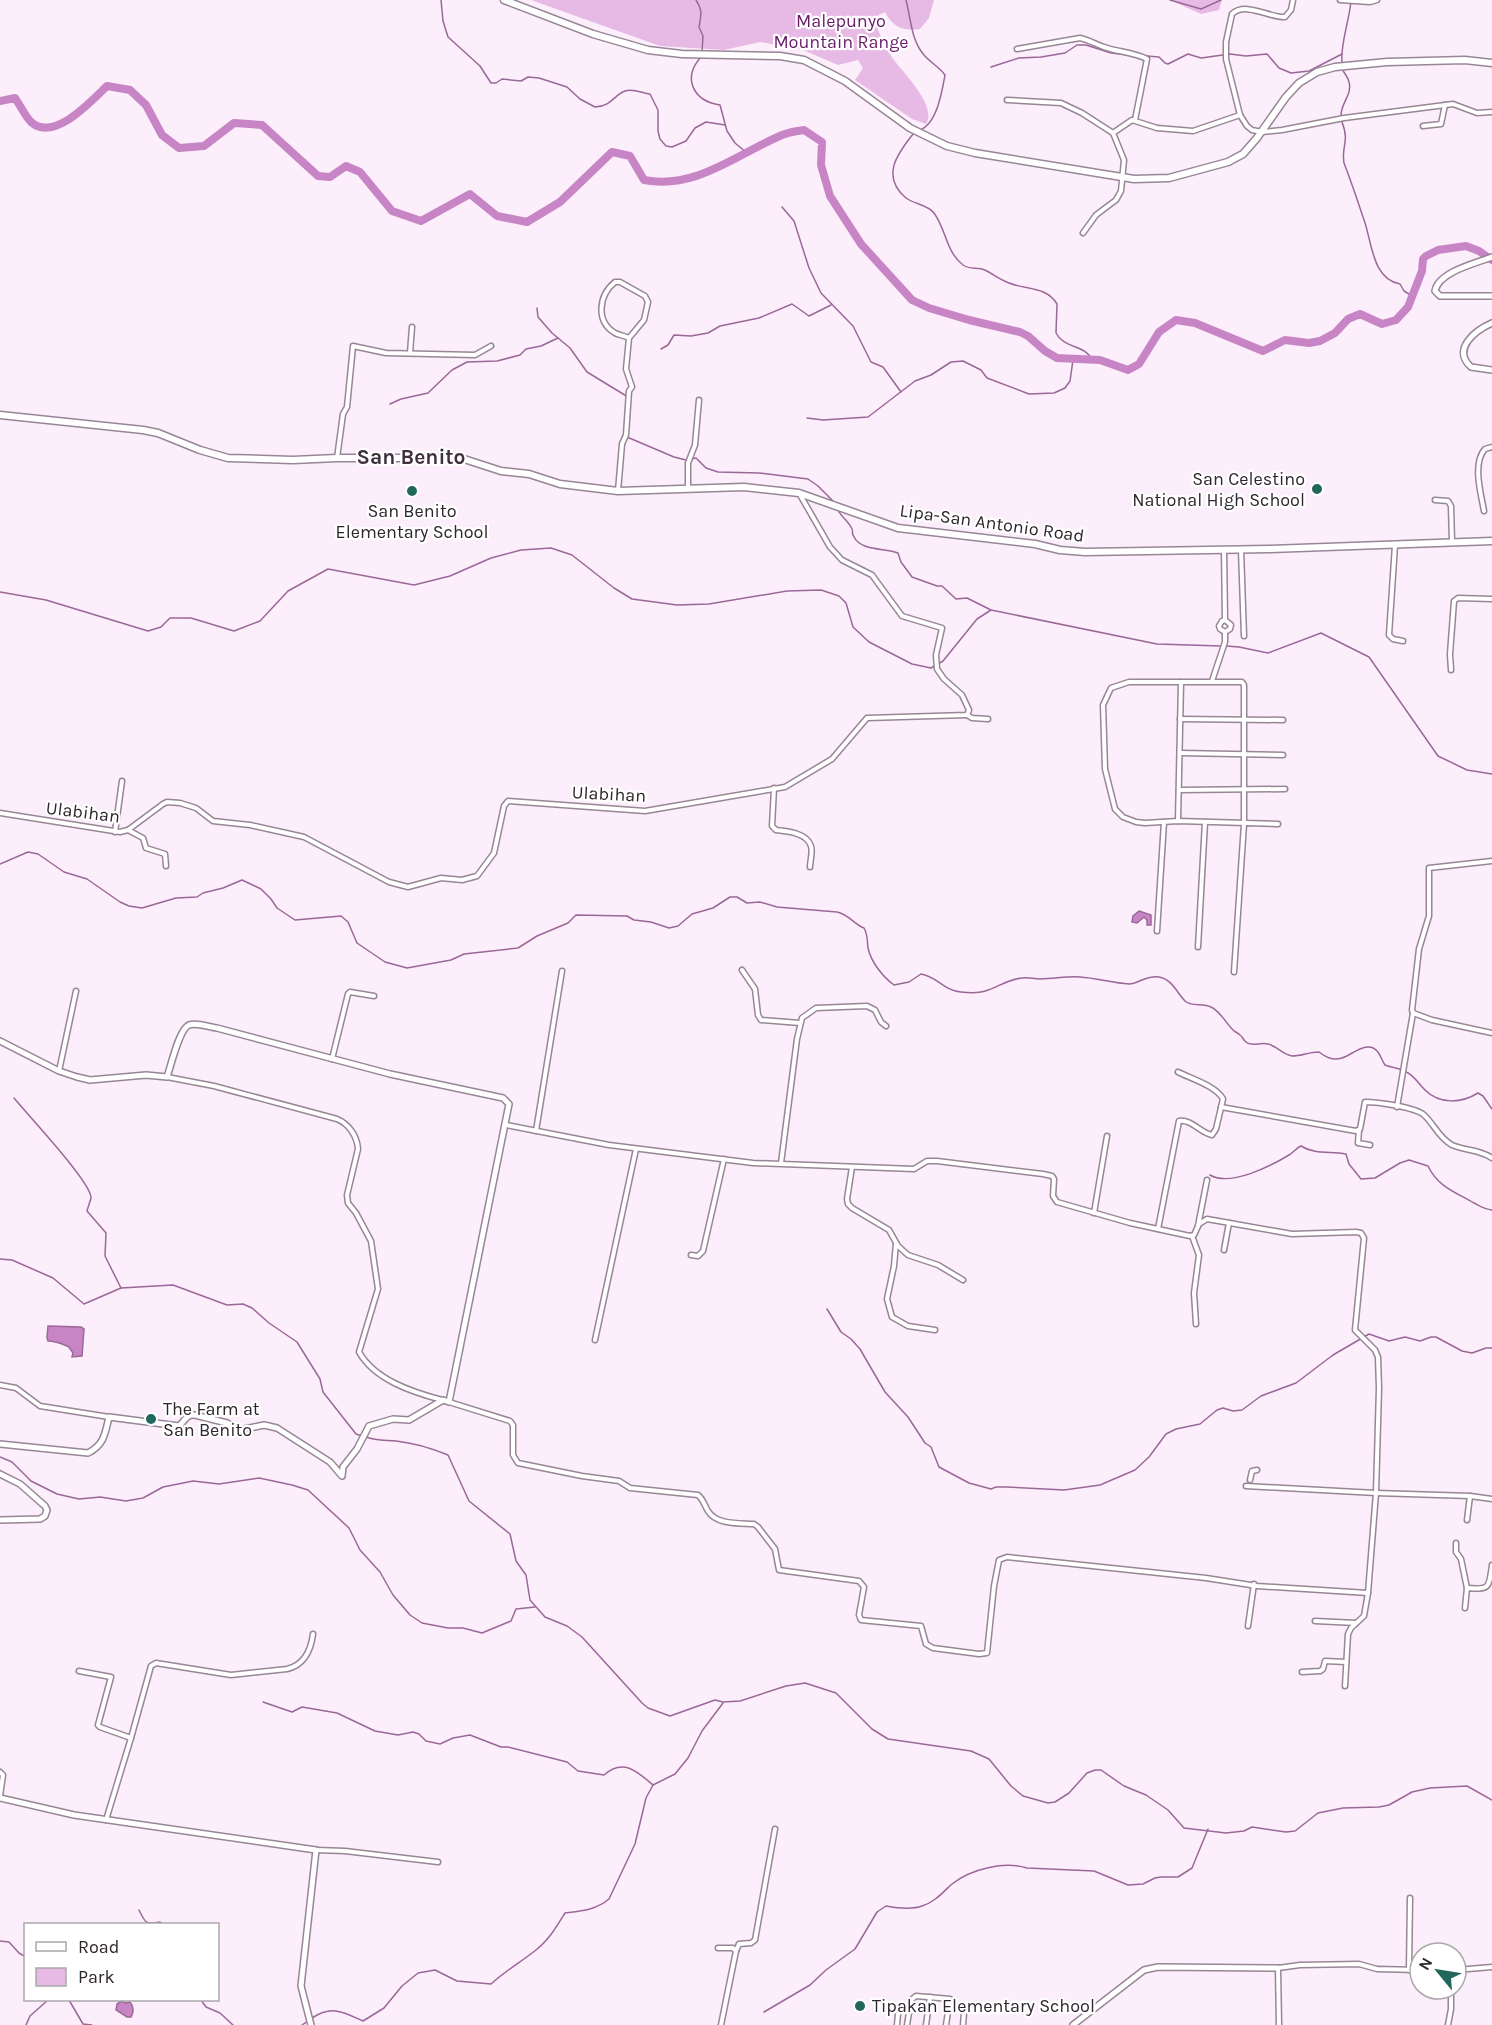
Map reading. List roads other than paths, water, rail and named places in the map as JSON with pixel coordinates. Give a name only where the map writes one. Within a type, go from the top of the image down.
[{"type":"main road","points":[[504,0],[628,45],[665,53],[780,56],[804,60],[845,81],[922,135],[954,149],[1123,178],[1169,178],[1228,162],[1243,154],[1299,83],[1326,69],[1387,62],[1465,60],[1492,63]]},
{"type":"main road","name":"Lipa-San Antonio Road","points":[[0,415],[143,430],[158,433],[200,450],[228,458],[293,460],[461,458],[501,471],[529,474],[560,484],[618,491],[744,487],[799,493],[898,528],[1035,544],[1060,550],[1085,552],[1240,550],[1492,541]]},
{"type":"street","points":[[1293,0],[1291,10],[1285,17],[1250,10],[1235,11],[1232,14],[1225,50],[1226,59],[1240,115],[1252,130],[1262,132],[1282,130],[1344,118],[1445,105],[1457,105],[1477,113],[1492,112]]},
{"type":"street","points":[[1340,0],[1370,2],[1377,0]]},
{"type":"street","points":[[1017,50],[1080,38],[1147,59],[1136,120]]},
{"type":"street","points":[[1007,100],[1061,103],[1082,113],[1113,133],[1124,160],[1122,190],[1116,200],[1096,215],[1083,233]]},
{"type":"street","points":[[1423,126],[1442,124],[1445,105]]},
{"type":"street","points":[[1113,133],[1130,120],[1157,128],[1193,131],[1240,115]]},
{"type":"street","points":[[1492,257],[1443,277],[1435,291],[1440,296],[1492,296]]},
{"type":"street","points":[[618,491],[622,444],[626,435],[629,391],[632,387],[626,369],[629,338],[644,320],[648,302],[645,296],[620,282],[615,282],[604,294],[600,308],[605,323],[614,332],[629,338]]},
{"type":"street","points":[[1492,323],[1472,336],[1464,351],[1465,358],[1471,367],[1492,370]]},
{"type":"street","points":[[410,353],[412,327]]},
{"type":"street","points":[[337,458],[343,414],[347,407],[353,346],[386,353],[475,355],[491,346]]},
{"type":"street","points":[[688,488],[688,463],[695,445],[699,400]]},
{"type":"street","points":[[1484,511],[1479,459],[1485,449],[1492,447]]},
{"type":"street","points":[[799,493],[830,547],[842,560],[872,575],[902,616],[942,628],[936,655],[937,669],[944,679],[962,695],[969,710],[967,715]]},
{"type":"street","points":[[1435,500],[1448,501],[1451,506],[1452,542]]},
{"type":"street","points":[[1395,544],[1389,635],[1393,639],[1403,641]]},
{"type":"street","points":[[1224,550],[1225,620]]},
{"type":"street","points":[[1240,550],[1244,636]]},
{"type":"street","points":[[1452,670],[1450,654],[1454,601],[1458,598],[1492,599]]},
{"type":"street","points":[[1225,620],[1219,626],[1225,632]]},
{"type":"street","points":[[1225,620],[1230,623],[1231,627],[1225,632]]},
{"type":"street","points":[[1212,681],[1225,642],[1225,632]]},
{"type":"street","points":[[1234,972],[1244,824],[1243,683],[1129,682],[1111,688],[1103,705],[1105,770],[1115,809],[1123,817],[1136,822],[1178,821],[1244,824],[1278,824]]},
{"type":"street","points":[[1178,821],[1181,682]]},
{"type":"street","name":"Ulabihan","points":[[0,813],[116,832],[128,830],[167,802],[180,803],[196,808],[213,821],[250,825],[304,837],[389,882],[408,887],[441,878],[462,880],[477,876],[494,853],[504,806],[508,801],[645,811],[785,787],[832,759],[867,718],[967,715],[972,718],[988,719]]},
{"type":"street","points":[[1180,719],[1283,720]]},
{"type":"street","points":[[1180,753],[1283,755]]},
{"type":"street","points":[[116,832],[122,781]]},
{"type":"street","points":[[774,788],[772,826],[776,830],[791,831],[809,843],[812,850],[810,867]]},
{"type":"street","points":[[1179,790],[1285,789]]},
{"type":"street","points":[[1157,931],[1164,822]]},
{"type":"street","points":[[1198,947],[1205,822]]},
{"type":"street","points":[[128,830],[143,838],[146,848],[165,854],[166,866]]},
{"type":"street","points":[[1397,1107],[1413,1013],[1419,949],[1429,916],[1429,868],[1492,861]]},
{"type":"street","points":[[742,970],[755,989],[758,1016],[761,1020],[800,1023]]},
{"type":"street","points":[[536,1131],[562,971]]},
{"type":"street","points":[[59,1071],[76,991]]},
{"type":"street","points":[[332,1059],[348,994],[351,992],[374,996]]},
{"type":"street","points":[[781,1163],[800,1023],[806,1014],[816,1008],[867,1006],[875,1011],[886,1026]]},
{"type":"street","points":[[1413,1013],[1432,1020],[1492,1033]]},
{"type":"street","points":[[167,1077],[182,1032],[187,1026],[193,1024],[217,1028],[390,1074],[503,1098],[509,1104],[446,1401]]},
{"type":"street","points":[[0,1041],[59,1071],[90,1080],[146,1075],[167,1077],[214,1086],[343,1121],[355,1136],[358,1149],[347,1195],[348,1203],[371,1241],[378,1289],[359,1352],[369,1366],[409,1390],[510,1421],[513,1425],[513,1455],[518,1463],[619,1481],[630,1488],[698,1495],[703,1498],[712,1516],[720,1520],[754,1524],[758,1527],[775,1549],[779,1570],[859,1581],[864,1587],[859,1615],[861,1620],[921,1626],[926,1644],[933,1648],[987,1653],[994,1586],[999,1560],[1003,1558],[1206,1578],[1282,1588],[1368,1593]]},
{"type":"street","points":[[1158,1229],[1179,1121],[1185,1120],[1199,1131],[1212,1135],[1216,1129],[1221,1107],[1221,1095],[1178,1072]]},
{"type":"street","points":[[1370,1145],[1358,1143],[1365,1102],[1397,1107],[1424,1115],[1439,1135],[1452,1145],[1479,1151],[1492,1158]]},
{"type":"street","points":[[1221,1107],[1359,1131]]},
{"type":"street","points":[[506,1125],[636,1149],[724,1159],[914,1169],[927,1161],[937,1161],[1043,1174],[1054,1179],[1054,1200],[1094,1213],[1192,1236]]},
{"type":"street","points":[[1094,1213],[1107,1136]]},
{"type":"street","points":[[595,1340],[636,1149]]},
{"type":"street","points":[[691,1255],[698,1256],[703,1251],[724,1159]]},
{"type":"street","points":[[852,1167],[848,1204],[884,1226],[903,1252],[913,1258],[938,1265],[963,1280]]},
{"type":"street","points":[[1192,1236],[1198,1226],[1207,1180]]},
{"type":"street","points":[[1198,1226],[1207,1219],[1292,1234],[1356,1232],[1361,1233],[1364,1238],[1355,1330],[1375,1350],[1377,1357],[1379,1388],[1376,1493],[1368,1593],[1364,1616],[1348,1634],[1345,1686]]},
{"type":"street","points":[[1224,1250],[1229,1222]]},
{"type":"street","points":[[1192,1236],[1199,1255],[1194,1293],[1196,1324]]},
{"type":"street","points":[[896,1243],[887,1299],[892,1317],[902,1324],[935,1330]]},
{"type":"street","points":[[0,1385],[16,1388],[40,1406],[109,1417],[179,1426],[190,1414],[211,1417],[240,1430],[264,1425],[272,1426],[330,1462],[342,1476],[343,1467],[357,1449],[369,1426],[393,1419],[409,1420],[446,1401]]},
{"type":"street","points":[[0,1444],[88,1453],[98,1448],[104,1440],[109,1417]]},
{"type":"street","points":[[1257,1470],[1252,1471],[1249,1484],[1492,1499]]},
{"type":"street","points":[[0,1474],[20,1484],[45,1506],[46,1510],[45,1516],[40,1519],[0,1520]]},
{"type":"street","points":[[1467,1520],[1470,1496]]},
{"type":"street","points":[[1456,1543],[1455,1550],[1461,1559],[1467,1588],[1466,1608]]},
{"type":"street","points":[[1467,1588],[1486,1588],[1489,1585],[1492,1565]]},
{"type":"street","points":[[1248,1626],[1254,1584]]},
{"type":"street","points":[[1315,1621],[1356,1623]]},
{"type":"street","points":[[106,1820],[151,1666],[156,1663],[231,1675],[287,1669],[295,1667],[305,1657],[314,1634]]},
{"type":"street","points":[[1302,1672],[1322,1670],[1325,1661],[1346,1662]]},
{"type":"street","points":[[79,1671],[111,1677],[98,1725],[131,1738]]},
{"type":"street","points":[[0,1772],[3,1775],[0,1797],[74,1815],[316,1850],[345,1851],[438,1862]]},
{"type":"street","points":[[721,2025],[736,1951],[739,1944],[755,1940],[775,1829]]},
{"type":"street","points":[[310,2025],[301,1986],[316,1850]]},
{"type":"street","points":[[1409,1941],[1410,1898]]},
{"type":"street","points":[[718,1948],[733,1948],[736,1951]]},
{"type":"street","points":[[1073,2025],[1144,1970],[1158,1967],[1278,1968],[1300,1965],[1359,1964],[1377,1969],[1408,1970]]},
{"type":"street","points":[[1468,1969],[1492,1967]]},
{"type":"street","points":[[1278,1968],[1279,2025]]},
{"type":"street","points":[[907,2025],[913,1997],[950,1999],[946,2025]]},
{"type":"street","points":[[926,2025],[930,1997]]},
{"type":"street","points":[[1448,2025],[1451,2001]]},
{"type":"street","points":[[963,2025],[964,2013]]},
{"type":"street","points":[[897,2025],[898,2014]]},
{"type":"waterway","points":[[441,0],[443,21],[448,37],[480,66],[491,83],[502,79],[521,81],[528,77],[539,78],[567,87],[580,99],[595,107],[609,103],[628,90],[650,94],[658,110],[660,139],[666,146],[672,147],[686,141],[695,128],[706,122],[725,125]]},
{"type":"waterway","points":[[696,0],[701,10],[699,27],[703,36],[702,53]]},
{"type":"waterway","points":[[906,0],[914,36],[920,49],[945,75],[935,114],[931,121],[920,130]]},
{"type":"waterway","points":[[1170,0],[1201,9],[1221,0]]},
{"type":"waterway","points":[[1342,64],[1342,48],[1351,1]]},
{"type":"waterway","points":[[991,67],[1019,58],[1065,53],[1077,45],[1128,55]]},
{"type":"waterway","points":[[1147,56],[1159,57],[1168,64],[1188,54],[1201,58],[1230,54],[1246,56],[1267,54],[1279,68],[1291,73],[1309,71],[1342,54]]},
{"type":"waterway","points":[[701,57],[692,73],[693,87],[703,99],[720,105],[727,131],[735,143],[747,153]]},
{"type":"waterway","points":[[1341,115],[1350,86],[1342,69]]},
{"type":"waterway","points":[[0,101],[15,98],[31,122],[40,127],[50,127],[61,124],[72,117],[107,86],[130,90],[146,105],[162,135],[179,148],[204,146],[234,123],[262,125],[318,176],[330,177],[346,166],[360,172],[392,211],[421,221],[470,194],[497,216],[527,222],[560,202],[612,152],[630,156],[644,180],[663,182],[681,180],[716,168],[782,135],[804,130],[822,142],[821,165],[830,196],[861,244],[912,300],[929,308],[969,320],[1020,332],[1057,358],[1100,360],[1128,370],[1139,364],[1159,332],[1176,320],[1195,323],[1263,351],[1285,340],[1309,343],[1320,341],[1335,333],[1348,319],[1360,314],[1382,324],[1396,320],[1408,307],[1422,271],[1423,259],[1438,250],[1466,246],[1492,260]]},
{"type":"waterway","points":[[1342,122],[1345,135],[1344,163],[1366,226],[1374,257],[1383,275],[1390,281],[1400,284],[1404,291],[1412,296]]},
{"type":"waterway","points":[[913,134],[894,165],[894,181],[898,190],[906,198],[934,213],[953,254],[963,265],[985,270],[1006,282],[1041,291],[1052,298],[1057,304],[1056,333],[1064,342],[1085,351],[1092,360]]},
{"type":"waterway","points":[[782,207],[794,221],[809,268],[821,293],[853,326],[871,362],[883,367],[901,392]]},
{"type":"waterway","points":[[661,349],[668,345],[674,335],[691,336],[708,333],[720,326],[759,318],[792,304],[809,316],[831,305]]},
{"type":"waterway","points":[[537,308],[538,317],[570,348],[587,372],[628,397]]},
{"type":"waterway","points":[[390,404],[428,393],[452,370],[467,362],[497,361],[520,355],[526,349],[541,346],[558,338]]},
{"type":"waterway","points":[[807,418],[823,420],[868,417],[915,381],[931,375],[951,362],[963,361],[981,370],[987,378],[1029,394],[1054,393],[1065,388],[1070,381],[1073,360]]},
{"type":"waterway","points":[[627,437],[686,460]]},
{"type":"waterway","points":[[691,459],[696,458],[706,468],[718,472],[759,473],[808,479],[833,501]]},
{"type":"waterway","points":[[837,508],[851,527],[857,542],[868,547],[898,553],[901,562],[912,577],[942,586],[956,599],[967,598],[991,610],[1157,644],[1221,646]]},
{"type":"waterway","points":[[0,592],[46,600],[148,631],[161,627],[170,618],[191,618],[234,631],[260,621],[288,591],[328,569],[414,585],[450,576],[491,558],[521,550],[551,548],[572,555],[632,599],[677,605],[709,604],[787,591],[821,590],[839,596],[846,603],[853,627],[869,642],[912,664],[931,668],[943,661],[977,619],[991,610]]},
{"type":"waterway","points":[[1226,646],[1268,653],[1321,633],[1369,657],[1438,756],[1467,770],[1492,774]]},
{"type":"waterway","points":[[0,864],[28,852],[38,854],[64,872],[87,879],[120,902],[142,908],[176,898],[197,897],[242,880],[261,889],[277,908],[295,920],[341,916],[348,922],[357,943],[385,962],[407,968],[451,960],[464,954],[518,948],[537,936],[568,923],[576,915],[627,916],[634,920],[651,922],[669,928],[678,926],[692,914],[713,908],[730,897],[737,897],[747,903],[760,902],[777,907],[837,912],[864,928],[872,959],[894,985],[909,982],[921,974],[955,991],[971,993],[985,991],[1009,981],[1024,978],[1080,977],[1129,984],[1150,977],[1164,978],[1188,1003],[1214,1009],[1248,1043],[1268,1044],[1292,1056],[1319,1052],[1332,1059],[1342,1058],[1365,1047],[1374,1048],[1385,1065],[1408,1073],[1431,1095],[1451,1101],[1465,1099],[1478,1093],[1492,1109]]},
{"type":"waterway","points":[[14,1098],[58,1148],[89,1190],[91,1198],[87,1211],[106,1233],[105,1256],[121,1288]]},
{"type":"waterway","points":[[1210,1175],[1228,1178],[1250,1174],[1281,1160],[1301,1146],[1317,1152],[1346,1154],[1349,1164],[1361,1179],[1375,1178],[1409,1160],[1428,1166],[1437,1179],[1448,1188],[1492,1210]]},
{"type":"waterway","points":[[0,1259],[12,1260],[53,1278],[84,1304],[121,1288],[173,1285],[227,1305],[243,1304],[252,1308],[297,1342],[320,1379],[323,1392],[356,1434],[362,1436]]},
{"type":"waterway","points":[[827,1309],[841,1332],[860,1349],[885,1392],[908,1417],[925,1443],[931,1447],[939,1467],[969,1483],[991,1489],[1006,1487],[1064,1490],[1100,1485],[1135,1470],[1149,1457],[1166,1434],[1176,1429],[1200,1424],[1223,1408],[1233,1411],[1242,1410],[1261,1396],[1296,1383],[1333,1355],[1369,1334],[1389,1341],[1405,1337],[1420,1341],[1436,1337],[1462,1351],[1472,1353],[1492,1348]]},
{"type":"waterway","points":[[366,1437],[416,1444],[448,1455],[469,1501],[510,1534],[516,1561],[526,1575],[530,1600],[545,1617],[567,1626],[582,1637],[648,1708],[670,1716],[715,1700],[740,1701],[786,1686],[805,1683],[836,1693],[872,1729],[888,1739],[971,1751],[989,1759],[1011,1786],[1023,1796],[1048,1803],[1055,1802],[1069,1793],[1087,1773],[1101,1770],[1124,1786],[1146,1795],[1168,1810],[1184,1828],[1226,1833],[1244,1831],[1252,1827],[1286,1832],[1295,1831],[1318,1813],[1343,1808],[1389,1805],[1412,1792],[1430,1788],[1467,1786],[1492,1800]]},
{"type":"waterway","points":[[0,1457],[12,1462],[31,1481],[57,1494],[79,1499],[100,1497],[126,1501],[143,1498],[163,1487],[193,1481],[219,1484],[259,1478],[292,1485],[308,1490],[349,1528],[360,1550],[380,1572],[393,1595],[410,1615],[422,1623],[448,1628],[463,1628],[482,1633],[511,1621],[516,1609],[535,1607]]},
{"type":"waterway","points":[[263,1702],[292,1712],[302,1707],[337,1713],[375,1731],[398,1735],[413,1732],[426,1741],[440,1744],[453,1738],[470,1735],[501,1747],[567,1762],[578,1771],[604,1775],[617,1767],[630,1768],[653,1785]]},
{"type":"waterway","points":[[312,2018],[326,2012],[338,2011],[363,2021],[384,2008],[402,1986],[418,1973],[435,1970],[457,1981],[491,1984],[541,1946],[565,1913],[583,1911],[604,1903],[609,1899],[635,1844],[646,1798],[653,1785],[675,1774],[688,1758],[702,1731],[723,1703]]},
{"type":"waterway","points":[[764,2012],[810,1985],[855,1949],[877,1912],[886,1906],[899,1908],[922,1906],[968,1874],[1008,1865],[1094,1871],[1128,1885],[1143,1884],[1161,1877],[1178,1877],[1192,1868],[1208,1829]]},
{"type":"waterway","points":[[139,1910],[146,1922],[151,1923]]},
{"type":"waterway","points":[[151,1923],[162,1923]]},
{"type":"waterway","points":[[0,1941],[9,1942],[24,1956]]},
{"type":"waterway","points":[[26,2025],[30,2016],[47,2001]]},
{"type":"waterway","points":[[70,2001],[83,2024],[92,2025]]},
{"type":"waterway","points":[[202,2001],[206,2007],[220,2013],[233,2025]]},
{"type":"waterway","points":[[302,2025],[308,2021]]},
{"type":"place","name":"San Celestino National High School","points":[[1317,489]]},
{"type":"place","name":"San Benito Elementary School","points":[[412,491]]},
{"type":"place","name":"The Farm at San Benito","points":[[151,1419]]},
{"type":"place","name":"Tipakan Elementary School","points":[[860,2006]]},
{"type":"district","name":"San Benito","points":[[411,457]]},
{"type":"park label","name":"Malepunyo Mountain Range","points":[[841,31]]}]
